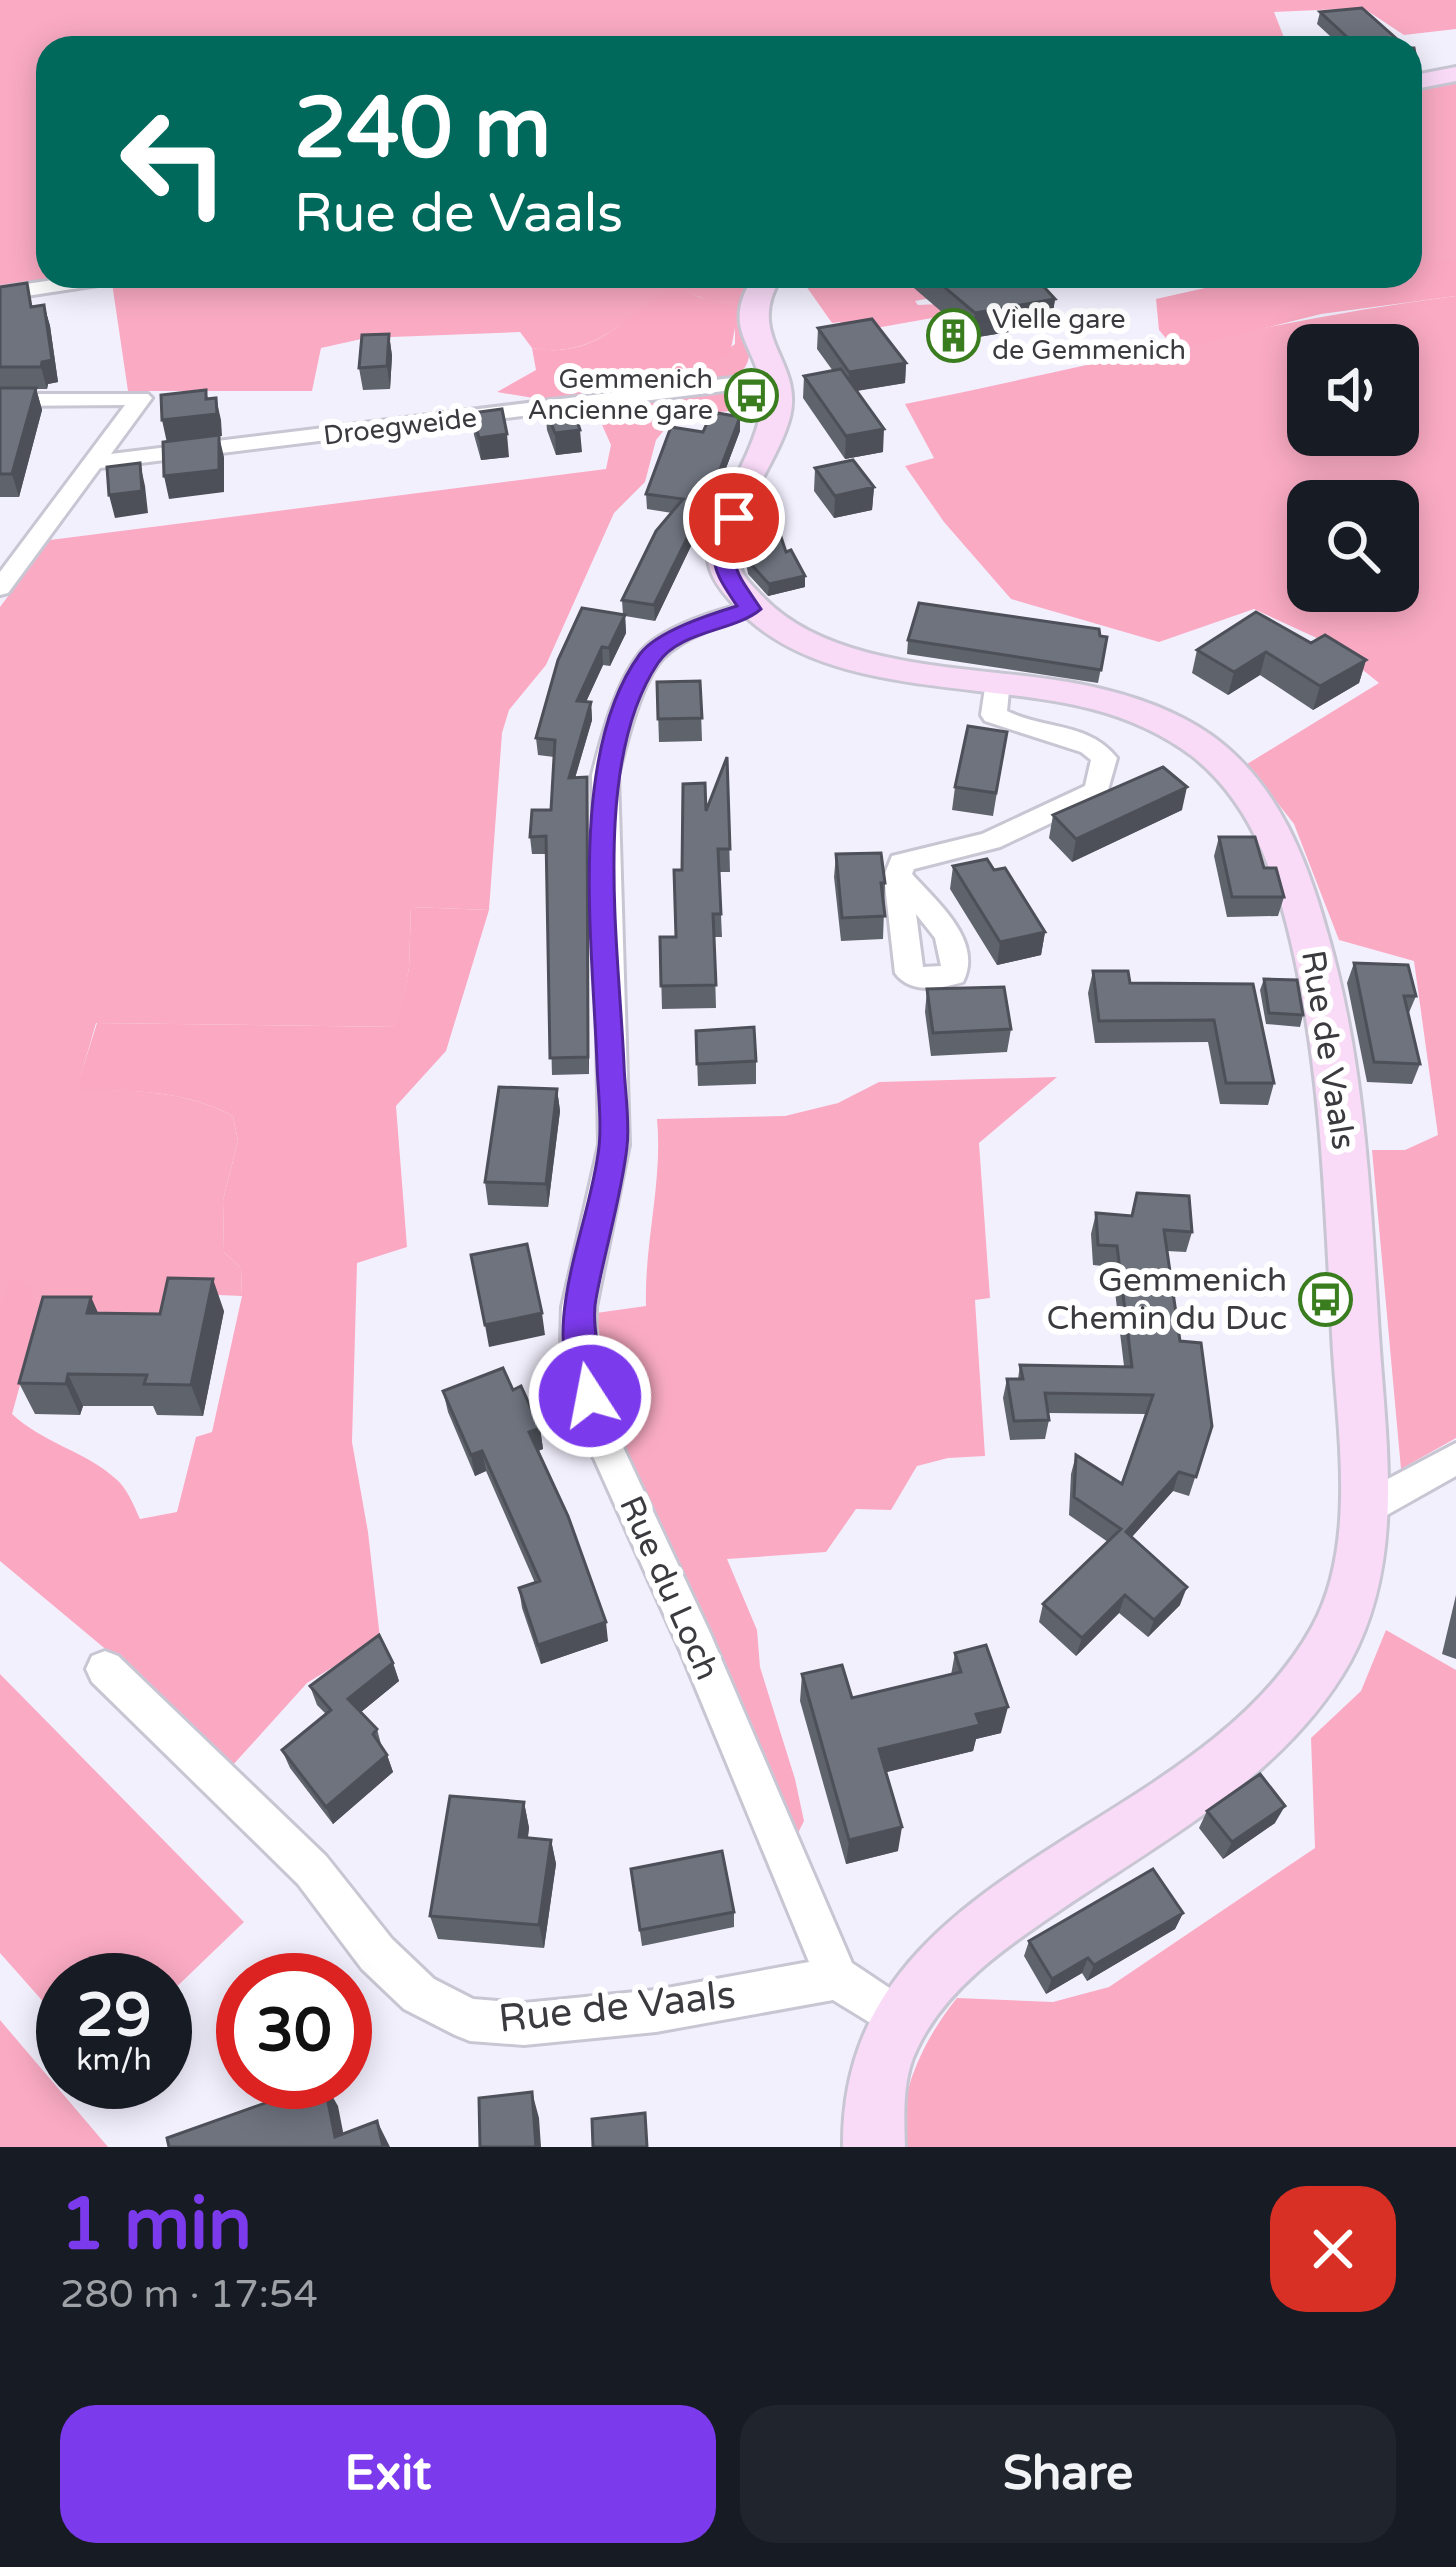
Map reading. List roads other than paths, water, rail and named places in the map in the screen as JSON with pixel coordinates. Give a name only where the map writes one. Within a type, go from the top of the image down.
[{"type":"main road","points":[[1422,81],[1456,74]]},
{"type":"main road","name":"Rue de Vaals","points":[[759,288],[750,313],[773,383],[776,415],[722,557],[725,572],[750,609],[796,639],[827,650],[1095,698],[1168,727],[1226,766],[1271,825],[1308,930],[1327,1016],[1346,1162],[1365,1509],[1346,1609],[1331,1645],[1265,1725],[1204,1776],[961,1946],[900,2020],[876,2084],[874,2147]]},
{"type":"street","points":[[0,294],[39,288]]},
{"type":"street","name":"Droegweide","points":[[97,462],[748,382],[773,383]]},
{"type":"street","points":[[0,400],[141,398],[0,588]]},
{"type":"street","name":"Rue du Loch","points":[[750,609],[706,622],[650,655],[616,728],[605,775],[604,906],[614,1145],[579,1307],[578,1340],[605,1445],[697,1646],[837,1978]]},
{"type":"street","points":[[898,876],[902,863],[910,858],[990,842],[1097,791],[1104,758],[1090,744],[1063,731],[1005,722],[994,715],[998,681]]},
{"type":"street","points":[[1365,1509],[1456,1458]]},
{"type":"street","name":"Rue de Vaals","points":[[105,1669],[312,1870],[376,1954],[419,1994],[470,2020],[524,2024],[656,2011],[837,1978]]},
{"type":"street","points":[[837,1978],[900,2020]]},
{"type":"place","name":"Vielle gare de Gemmenich","points":[[953,335]]},
{"type":"place","name":"Gemmenich Ancienne gare","points":[[752,395]]},
{"type":"place","name":"Gemmenich Chemin du Duc","points":[[1326,1299]]}]
